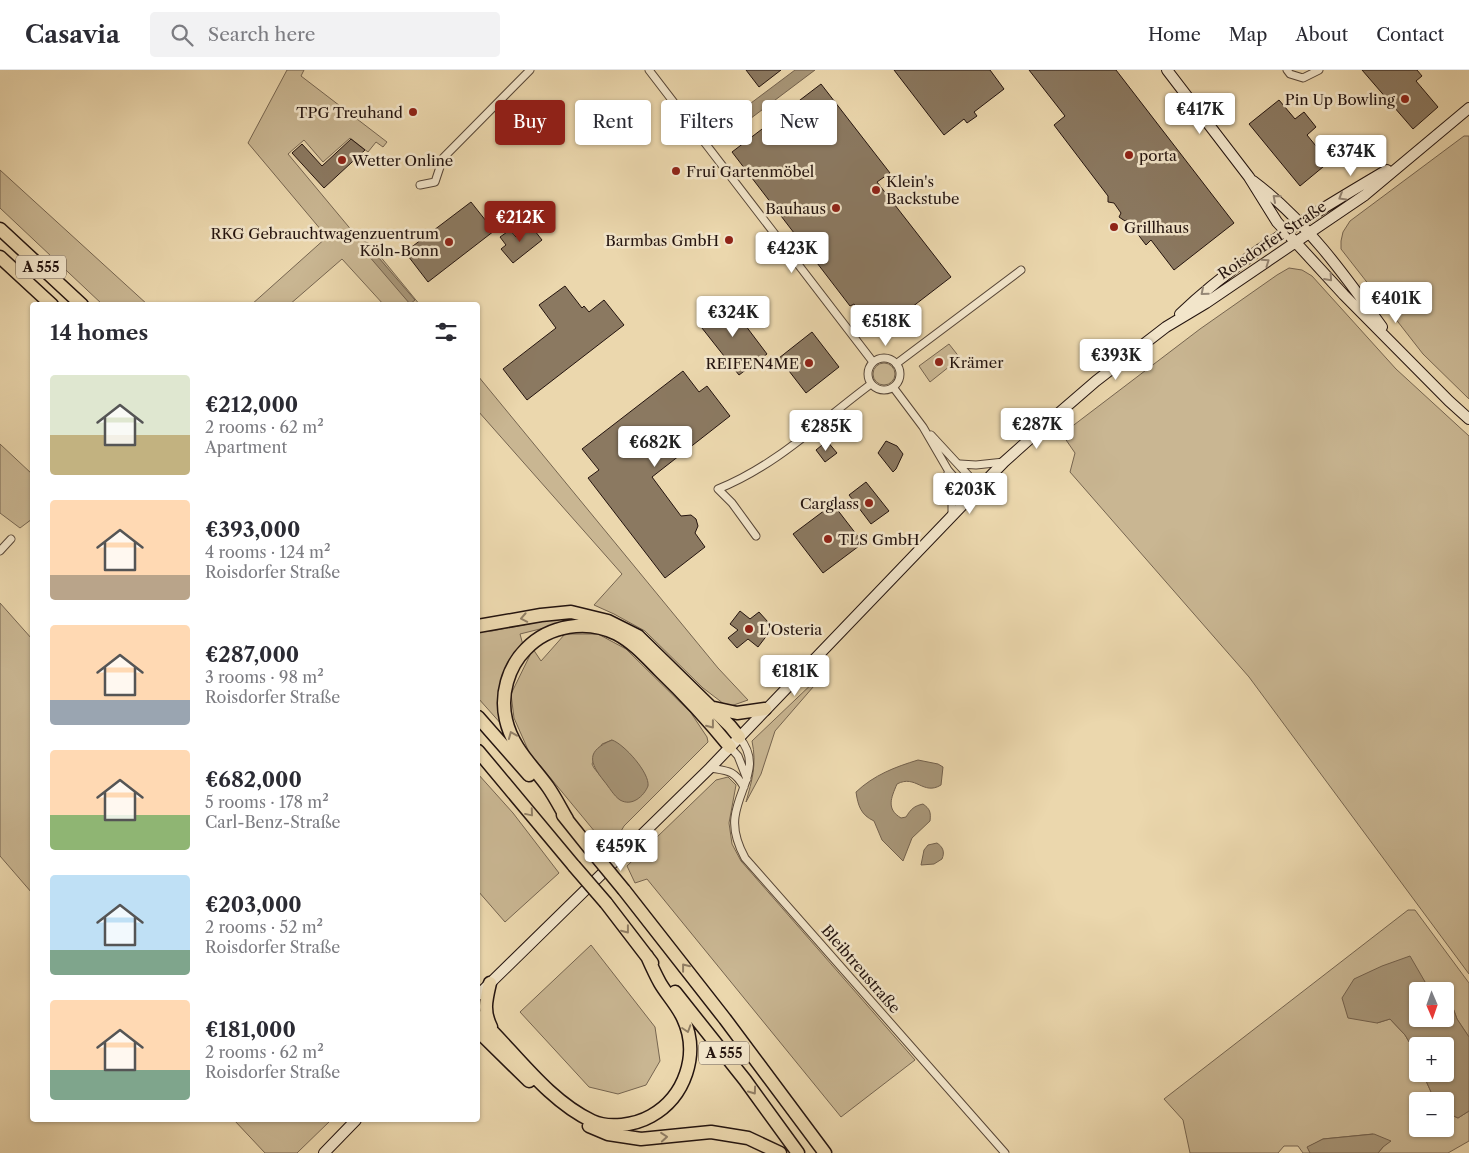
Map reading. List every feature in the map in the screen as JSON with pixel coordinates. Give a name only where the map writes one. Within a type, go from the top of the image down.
[{"type":"highway","name":"A 555","points":[[0,229],[79,302]]},
{"type":"highway","name":"A 555","points":[[0,257],[49,302]]},
{"type":"highway","points":[[480,626],[571,612],[608,621],[638,636],[739,737]]},
{"type":"highway","points":[[567,819],[549,788],[517,747],[504,710],[507,682],[517,660],[534,642],[551,632],[575,626],[589,626],[603,628],[627,640],[697,707],[730,746]]},
{"type":"highway","points":[[710,707],[737,714],[765,709]]},
{"type":"highway","name":"A 555","points":[[480,719],[567,819],[624,890],[725,1019],[826,1153]]},
{"type":"highway","name":"A 555","points":[[480,753],[606,903],[745,1080],[798,1153]]},
{"type":"highway","points":[[480,1019],[567,1107],[594,1122],[619,1125],[641,1122],[674,1099],[685,1078],[690,1057],[690,1036],[684,1019],[660,984],[647,956]]},
{"type":"highway","points":[[490,983],[484,1004],[486,1017],[493,1031]]},
{"type":"highway","points":[[480,1033],[554,1105],[579,1122],[608,1134],[641,1138],[711,1132],[748,1138],[780,1153]]},
{"type":"main road","points":[[1167,70],[1248,177],[1277,222],[1344,295],[1469,419]]},
{"type":"main road","name":"Roisdorfer Straße","points":[[1166,327],[1206,303],[1365,195],[1469,108]]},
{"type":"main road","name":"Roisdorfer Straße","points":[[480,993],[710,768],[1004,462],[1096,381],[1166,327],[1202,293],[1263,245],[1414,154]]},
{"type":"main road","points":[[1248,177],[1274,196],[1301,222],[1402,353]]},
{"type":"main road","points":[[324,1153],[354,1122]]},
{"type":"street","points":[[420,185],[434,182],[443,158],[530,70]]},
{"type":"street","points":[[649,70],[874,362]]},
{"type":"street","points":[[1287,70],[1290,74],[1303,78],[1319,70]]},
{"type":"street","points":[[896,364],[1021,270]]},
{"type":"street","points":[[885,358],[896,364],[900,376],[893,387],[882,390],[871,384],[868,372],[874,362],[885,358]]},
{"type":"street","points":[[756,536],[732,503],[718,490],[739,481],[769,463],[871,384]]},
{"type":"street","points":[[893,387],[923,427],[948,470],[971,497]]},
{"type":"street","points":[[923,427],[960,464],[980,488]]},
{"type":"street","points":[[960,464],[976,465],[1004,462]]},
{"type":"street","points":[[948,470],[952,484],[952,516]]},
{"type":"street","points":[[0,551],[10,539]]},
{"type":"street","name":"Bleibtreustraße","points":[[739,737],[746,745],[751,766],[735,817],[735,834],[739,848],[745,858],[1005,1153]]},
{"type":"street","points":[[730,746],[738,756],[747,779]]},
{"type":"street","points":[[710,768],[730,772],[738,776],[744,787]]},
{"type":"shaded area","points":[[287,70],[304,70],[301,76],[387,142],[383,147],[376,142],[368,152],[350,138],[323,162],[304,140],[288,154],[358,238],[370,244],[418,302],[381,302],[342,259],[292,302],[254,302],[327,237],[248,143]]},
{"type":"shaded area","points":[[795,70],[815,70],[775,100],[762,100],[762,110],[752,117],[752,102]]},
{"type":"shaded area","points":[[1464,136],[1469,136],[1469,399],[1423,354],[1341,249],[1343,232],[1350,221]]},
{"type":"shaded area","points":[[0,170],[145,302],[100,302],[0,208]]},
{"type":"shaded area","points":[[373,251],[415,300],[408,302],[368,255]]},
{"type":"shaded area","points":[[1289,268],[1302,270],[1312,276],[1396,369],[1469,436],[1469,974],[1249,677],[1070,472],[1075,453],[1062,434],[1200,329]]},
{"type":"shaded area","name":"Krämer","points":[[949,344],[960,358],[930,382],[919,366]]},
{"type":"shaded area","points":[[884,363],[892,366],[895,374],[892,382],[884,385],[876,382],[873,374],[876,366]]},
{"type":"shaded area","points":[[480,378],[718,668],[748,700],[728,707],[703,688],[645,631],[594,605],[622,574],[480,413]]},
{"type":"shaded area","points":[[0,444],[30,472],[30,520],[20,528],[0,513]]},
{"type":"shaded area","points":[[0,603],[30,637],[30,891],[0,856]]},
{"type":"shaded area","points":[[559,618],[580,619],[520,634],[523,645],[513,661],[503,726],[480,700],[480,631],[492,631]]},
{"type":"shaded area","points":[[565,634],[598,634],[626,649],[691,713],[707,737],[708,742],[624,826],[610,850],[529,752],[514,718],[511,694],[533,649],[541,661]],"holes":[[[612,740],[633,801],[619,799],[594,768],[592,764],[602,744]]]},
{"type":"shaded area","points":[[818,678],[820,679],[775,731],[761,774],[746,802],[754,765],[752,741]]},
{"type":"shaded area","points":[[612,740],[623,747],[635,760],[648,780],[648,786],[644,793],[633,801],[624,802],[620,800],[599,774],[593,763],[594,753],[598,748]]},
{"type":"shaded area","points":[[918,760],[938,764],[943,767],[941,785],[929,788],[909,781],[897,784],[891,803],[896,815],[901,818],[906,817],[913,808],[923,804],[929,809],[930,815],[930,821],[912,838],[903,861],[882,840],[874,821],[863,813],[859,806],[856,792],[885,772]]},
{"type":"shaded area","points":[[480,776],[513,813],[559,873],[505,922],[480,893]]},
{"type":"shaded area","points":[[728,777],[736,785],[729,823],[732,844],[741,861],[915,1060],[841,1117],[647,879],[635,883],[627,866],[716,780]]},
{"type":"shaded area","points":[[937,843],[943,850],[942,859],[934,864],[921,865],[924,850],[928,845]]},
{"type":"shaded area","points":[[1408,910],[1415,910],[1469,983],[1469,1037],[1454,1011],[1454,982],[1425,982],[1422,978],[1418,982],[1409,982],[1409,991],[1377,1023],[1390,1019],[1405,1035],[1409,1042],[1409,1082],[1427,1082],[1431,1092],[1409,1092],[1409,1137],[1454,1137],[1454,1116],[1458,1118],[1469,1111],[1469,1141],[1448,1153],[1378,1153],[1383,1147],[1373,1134],[1323,1139],[1308,1147],[1310,1153],[1303,1153],[1298,1146],[1284,1146],[1278,1153],[1190,1153],[1183,1120],[1164,1099]]},
{"type":"shaded area","points":[[591,945],[655,1027],[660,1061],[646,1085],[618,1094],[589,1087],[520,1012]]},
{"type":"shaded area","points":[[1410,956],[1425,982],[1409,982],[1409,1028],[1454,1028],[1454,1011],[1469,1037],[1469,1111],[1458,1118],[1454,1116],[1454,1092],[1431,1092],[1427,1082],[1454,1082],[1454,1037],[1409,1037],[1409,1042],[1390,1019],[1377,1023],[1348,1018],[1342,998],[1354,979]]},
{"type":"shaded area","points":[[236,1122],[329,1122],[297,1153],[265,1153]]},
{"type":"shaded area","points":[[1374,1134],[1391,1141],[1378,1153],[1310,1153],[1307,1147],[1323,1139]]},
{"type":"building","points":[[746,70],[781,70],[759,87]]},
{"type":"building","points":[[894,70],[990,70],[1004,89],[974,112],[977,116],[967,123],[964,119],[944,135]]},
{"type":"building","name":"porta","points":[[1029,70],[1116,70],[1234,223],[1174,270],[1151,240],[1146,245],[1127,220],[1125,221],[1119,217],[1121,213],[1114,203],[1108,202],[1108,196],[1054,125],[1065,116]]},
{"type":"building","name":"Pin Up Bowling","points":[[1362,70],[1417,70],[1422,76],[1416,81],[1438,107],[1413,129]]},
{"type":"building","name":"Bauhaus","points":[[821,84],[833,100],[800,100]]},
{"type":"building","points":[[1279,100],[1295,119],[1304,112],[1316,127],[1307,135],[1329,162],[1300,186],[1249,124]]},
{"type":"building","name":"Bauhaus","points":[[837,105],[890,173],[877,182],[951,277],[877,334],[854,304],[850,306],[732,152],[741,145],[752,145],[752,137],[762,129],[762,145],[837,145]]},
{"type":"building","name":"Wetter Online","points":[[351,139],[365,150],[324,188],[292,153],[302,144],[322,166]]},
{"type":"building","name":"RKG Gebrauchtwagenzuentrum Köln-Bonn","points":[[471,202],[494,231],[428,282],[405,252]]},
{"type":"building","points":[[531,226],[542,240],[513,263],[501,249],[506,245],[500,237],[510,230],[516,237]]},
{"type":"building","points":[[565,286],[582,308],[584,306],[589,312],[604,300],[624,325],[527,400],[503,369],[556,328],[539,305]]},
{"type":"building","points":[[727,301],[767,354],[739,375],[698,323]]},
{"type":"building","name":"REIFEN4ME","points":[[812,332],[839,367],[806,393],[779,358]]},
{"type":"building","points":[[683,371],[699,392],[707,386],[730,416],[652,477],[681,516],[691,515],[696,519],[698,526],[695,533],[705,547],[665,578],[588,478],[599,470],[582,449]]},
{"type":"building","points":[[827,441],[837,453],[825,462],[816,450]]},
{"type":"building","points":[[886,441],[897,446],[903,454],[893,472],[878,453]]},
{"type":"building","name":"Carglass","points":[[866,482],[889,511],[871,524],[849,495]]},
{"type":"building","name":"TLS GmbH","points":[[833,504],[863,543],[823,573],[793,534]]},
{"type":"building","name":"L'Osteria","points":[[740,611],[750,619],[759,612],[768,622],[761,628],[768,634],[758,647],[748,639],[737,648],[728,638],[738,630],[730,624]]},
{"type":"place","name":"Pin Up Bowling","points":[[1405,99]]},
{"type":"place","name":"TPG Treuhand","points":[[413,112]]},
{"type":"place","name":"porta","points":[[1129,155]]},
{"type":"place","name":"Wetter Online","points":[[342,160]]},
{"type":"place","name":"Frui Gartenmöbel","points":[[676,171]]},
{"type":"place","name":"Klein's Backstube","points":[[876,190]]},
{"type":"place","name":"Bauhaus","points":[[836,208]]},
{"type":"place","name":"Grillhaus","points":[[1114,227]]},
{"type":"place","name":"Barmbas GmbH","points":[[729,240]]},
{"type":"place","name":"RKG Gebrauchtwagenzuentrum Köln-Bonn","points":[[449,242]]},
{"type":"place","name":"Krämer","points":[[939,362]]},
{"type":"place","name":"REIFEN4ME","points":[[809,363]]},
{"type":"place","name":"Carglass","points":[[869,503]]},
{"type":"place","name":"TLS GmbH","points":[[828,539]]},
{"type":"place","name":"L'Osteria","points":[[749,629]]}]
